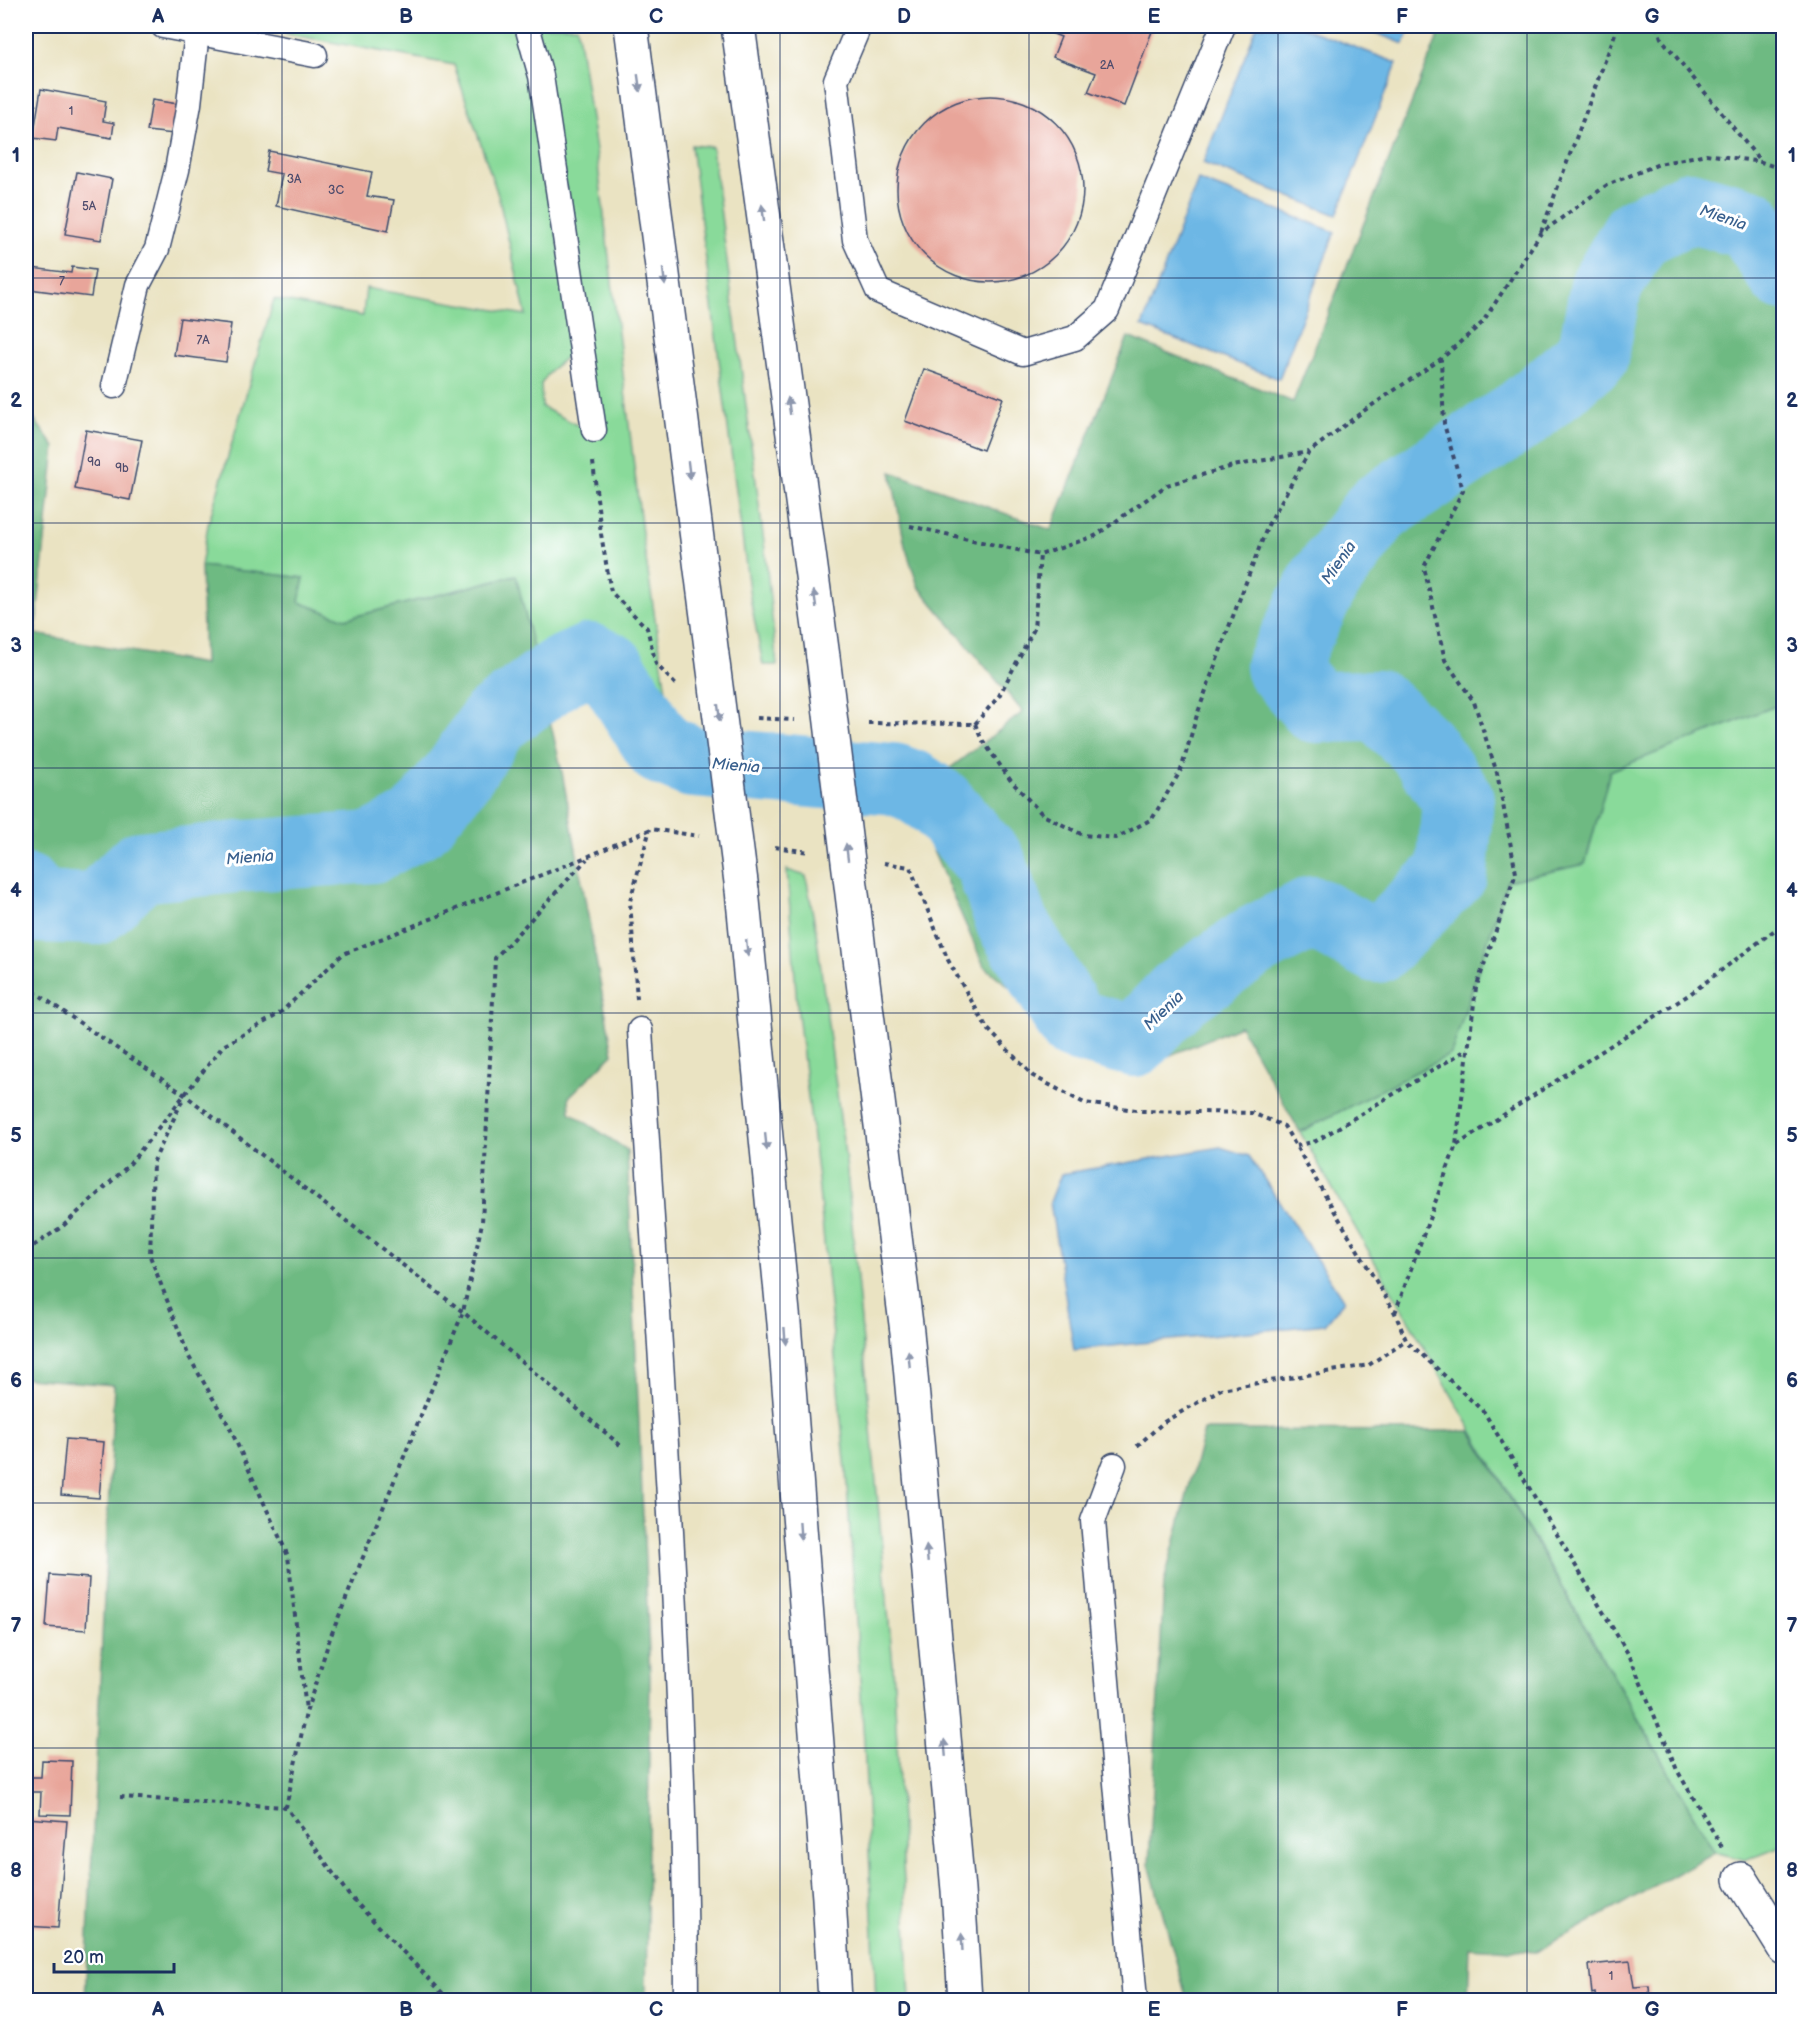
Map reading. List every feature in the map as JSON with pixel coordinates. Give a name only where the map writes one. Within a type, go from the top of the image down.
[{"type":"main road","points":[[631,26],[742,890],[785,1334],[835,2001]]},
{"type":"main road","points":[[738,26],[822,657],[907,1332],[958,1890],[965,2001]]},
{"type":"main road","points":[[1741,1879],[1784,1948]]},
{"type":"lane","points":[[163,26],[315,55]]},
{"type":"lane","points":[[527,26],[541,76],[594,430]]},
{"type":"lane","points":[[859,26],[836,80],[855,240],[878,291],[1023,353],[1075,338],[1107,310],[1223,26]]},
{"type":"lane","points":[[114,386],[138,285],[157,249],[177,171],[189,104],[197,32]]},
{"type":"lane","points":[[640,1030],[669,1490],[682,1796],[686,2001]]},
{"type":"lane","points":[[1114,1465],[1093,1521],[1135,2001]]},
{"type":"path","points":[[1040,555],[1034,629],[999,696],[975,724],[981,738],[1011,781],[1043,815],[1083,835],[1116,838],[1152,819],[1181,770],[1219,655],[1268,525],[1309,452],[1365,410],[1442,359],[1482,322],[1541,232],[1618,26]]},
{"type":"path","points":[[1657,26],[1661,38],[1761,162]]},
{"type":"path","points":[[1541,232],[1607,185],[1659,164],[1706,154],[1761,162],[1784,170]]},
{"type":"path","points":[[1395,1313],[1456,1145],[1476,988],[1516,873],[1497,773],[1474,702],[1445,660],[1424,567],[1463,490],[1444,423],[1442,359]]},
{"type":"path","points":[[910,526],[1040,555],[1095,536],[1167,485],[1233,466],[1309,452]]},
{"type":"path","points":[[26,1251],[63,1226],[129,1165],[223,1046],[279,1014],[343,954],[590,856],[651,829],[710,837]]},
{"type":"path","points":[[640,1030],[630,901],[651,829]]},
{"type":"path","points":[[768,846],[816,853]]},
{"type":"path","points":[[449,2001],[348,1894],[286,1807],[306,1713],[330,1638],[463,1312],[482,1223],[495,958],[590,856]]},
{"type":"path","points":[[874,862],[910,867],[948,960],[987,1028],[1033,1076],[1083,1103],[1143,1111],[1252,1113],[1284,1126],[1395,1313],[1406,1340],[1484,1412],[1630,1657],[1677,1770],[1741,1879]]},
{"type":"path","points":[[1456,1145],[1690,994],[1784,923]]},
{"type":"path","points":[[26,986],[185,1095],[463,1312],[620,1445]]},
{"type":"path","points":[[1296,1146],[1323,1137],[1468,1048]]},
{"type":"path","points":[[185,1095],[153,1162],[150,1256],[189,1357],[229,1426],[288,1557],[306,1713]]},
{"type":"path","points":[[1114,1465],[1164,1422],[1221,1389],[1369,1365],[1406,1340]]},
{"type":"path","points":[[120,1797],[286,1807]]},
{"type":"green space","points":[[245,26],[519,26],[528,58],[576,349],[552,369],[541,384],[542,407],[581,427],[594,430],[537,26],[577,26],[597,157],[642,533],[669,711],[642,688],[605,635],[587,628],[564,642],[538,670],[515,575],[345,619],[298,602],[304,578],[201,566],[208,525],[274,299],[363,316],[366,288],[526,315],[498,195],[454,65]]},
{"type":"green space","points":[[1442,26],[1783,26],[1783,703],[1610,771],[1585,864],[1507,881],[1451,1054],[1300,1132],[1240,1026],[1154,1062],[1092,1055],[984,966],[910,799],[1023,712],[918,586],[905,546],[891,472],[1051,530],[1128,337],[1293,402]]},
{"type":"green space","points":[[691,145],[712,147],[765,550],[777,665],[763,665],[750,597]]},
{"type":"green space","points":[[26,409],[55,447],[35,634],[204,664],[201,566],[304,578],[299,602],[345,619],[516,575],[562,772],[613,1054],[569,1097],[570,1112],[627,1150],[650,1677],[646,2000],[85,2000],[114,1385],[26,1378]]},
{"type":"green space","points":[[1783,703],[1783,1845],[1745,1860],[1715,1852],[1300,1132],[1451,1054],[1507,881],[1585,864],[1610,771]]},
{"type":"green space","points":[[787,870],[806,876],[816,931],[847,1171],[893,1665],[910,2000],[876,2000],[864,1741],[846,1471],[818,1180],[797,1005]]},
{"type":"green space","points":[[1204,1430],[1471,1431],[1715,1852],[1536,1952],[1470,1947],[1468,2000],[1187,2000],[1149,1864],[1164,1582]]},
{"type":"water","points":[[1257,26],[1299,26],[1397,63],[1337,215],[1203,163]]},
{"type":"water","points":[[1358,26],[1411,26],[1404,44]]},
{"type":"water","points":[[1198,180],[1335,232],[1279,379],[1142,326]]},
{"type":"water","points":[[1220,1147],[1249,1156],[1344,1301],[1325,1324],[1074,1350],[1050,1202],[1061,1174]]},
{"type":"building","points":[[1033,26],[1154,26],[1124,106],[1088,92],[1096,73],[1053,57],[1061,37]]},
{"type":"building","points":[[41,89],[106,101],[103,121],[114,123],[112,138],[58,128],[56,141],[33,138]]},
{"type":"building","points":[[990,96],[1026,103],[1056,123],[1076,153],[1083,189],[1076,225],[1056,255],[1026,275],[990,282],[954,275],[924,255],[904,225],[897,189],[904,153],[924,123],[954,103]]},
{"type":"building","points":[[152,100],[178,104],[174,134],[147,131]]},
{"type":"building","points":[[269,151],[372,172],[367,196],[394,200],[388,231],[276,206],[282,174],[265,171]]},
{"type":"building","points":[[77,172],[112,179],[101,240],[65,234]]},
{"type":"building","points":[[72,267],[95,270],[91,297],[29,289],[32,268],[71,273]]},
{"type":"building","points":[[180,318],[231,324],[226,362],[174,355]]},
{"type":"building","points":[[924,369],[1003,398],[983,450],[905,421]]},
{"type":"building","points":[[86,430],[142,440],[130,500],[75,489]]},
{"type":"building","points":[[66,1439],[104,1442],[99,1498],[61,1495]]},
{"type":"building","points":[[50,1575],[89,1578],[86,1630],[46,1627]]},
{"type":"building","points":[[42,1760],[72,1761],[70,1815],[40,1814],[41,1792],[29,1792],[29,1777],[41,1777]]},
{"type":"building","points":[[26,1818],[67,1821],[58,1928],[26,1926]]},
{"type":"building","points":[[1630,1961],[1634,1987],[1649,1986],[1650,2000],[1596,2000],[1595,1993],[1592,1994],[1589,1965]]},
{"type":"waterway","name":"Mienia","points":[[26,890],[38,907],[96,909],[140,867],[247,856],[373,847],[418,823],[457,776],[495,720],[559,673],[590,659],[610,668],[661,749],[692,762],[894,779],[913,786],[940,804],[990,862],[1012,923],[1074,1025],[1134,1041],[1179,994],[1255,941],[1312,912],[1377,947],[1452,873],[1458,799],[1421,746],[1378,706],[1315,707],[1281,667],[1324,581],[1378,509],[1523,413],[1593,355],[1606,286],[1637,233],[1690,207],[1750,224],[1784,275]]}]
